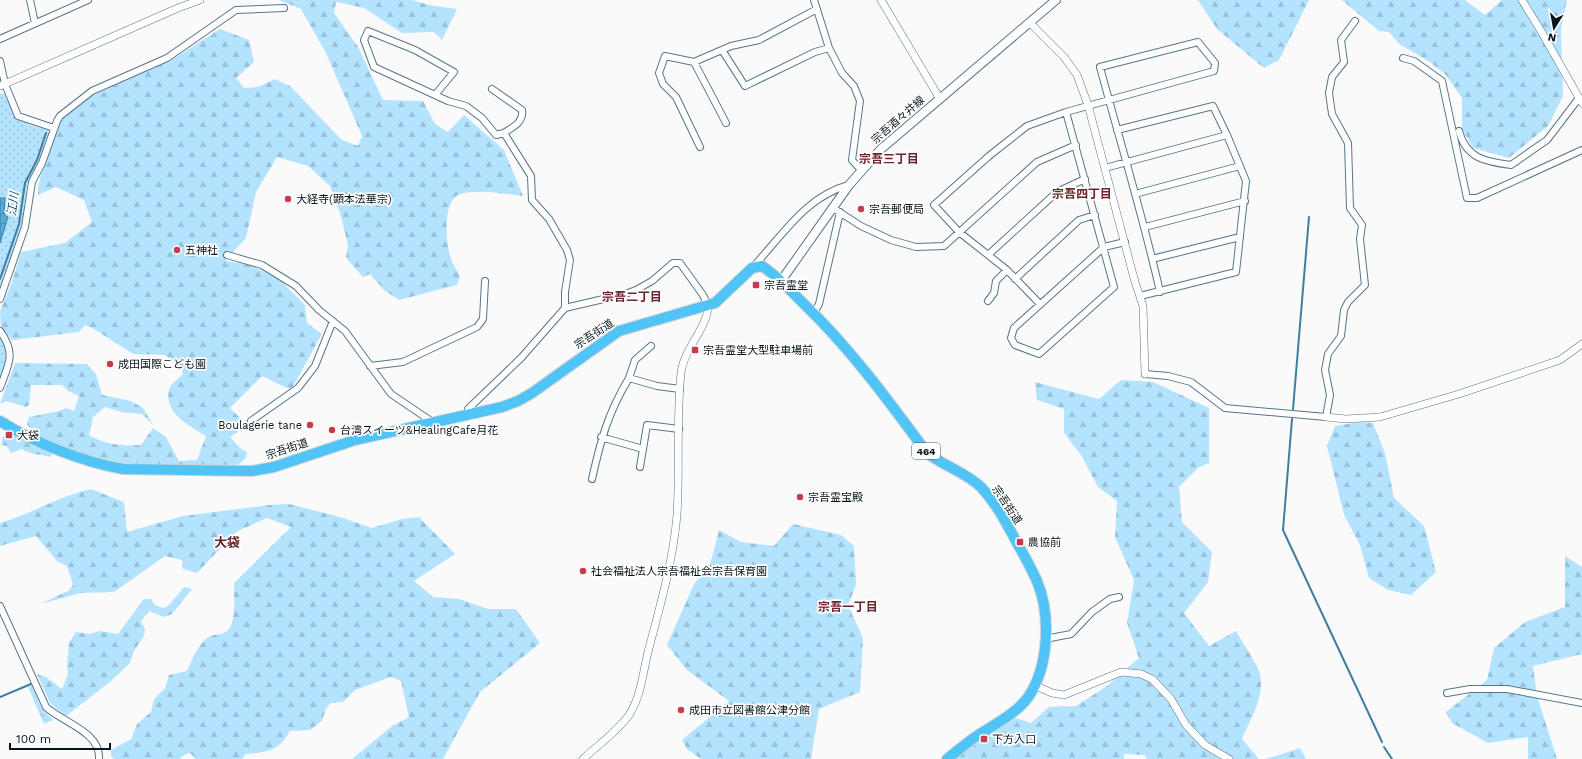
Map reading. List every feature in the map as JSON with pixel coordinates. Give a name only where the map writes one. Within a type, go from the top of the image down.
[{"type":"highway","name":"宗吾街道","points":[[0,421],[23,434],[106,466],[136,471],[232,472],[274,467],[355,440],[502,407],[518,401],[618,331],[708,306],[720,300],[752,268],[762,266],[814,313],[856,360],[928,453],[939,462],[970,479],[989,496],[1009,526],[1037,581],[1044,611],[1045,639],[1043,658],[1034,685],[1028,696],[1020,705],[947,759]]},
{"type":"main road","name":"宗吾酒々井線","points":[[781,282],[836,210],[849,185],[881,149],[1056,0]]},
{"type":"street","points":[[30,0],[35,24]]},
{"type":"street","points":[[0,39],[88,0]]},
{"type":"street","points":[[2,85],[178,8],[200,0]]},
{"type":"street","points":[[814,0],[829,48],[842,73],[854,86],[860,101],[852,160],[861,170]]},
{"type":"street","points":[[880,0],[940,99]]},
{"type":"street","points":[[1459,132],[1461,141],[1476,156],[1485,162],[1512,165],[1547,140],[1581,101],[1522,0]]},
{"type":"street","points":[[0,299],[25,227],[32,182],[42,163],[54,128],[60,116],[92,91],[167,58],[236,10],[284,8]]},
{"type":"street","points":[[700,147],[676,98],[663,84],[659,72],[664,56],[694,62],[731,46],[759,40],[817,9]]},
{"type":"street","points":[[1326,417],[1330,395],[1325,370],[1328,354],[1341,336],[1344,310],[1348,302],[1365,285],[1360,239],[1362,225],[1350,208],[1348,143],[1332,114],[1329,93],[1332,77],[1344,62],[1341,40],[1354,21]]},
{"type":"street","points":[[1030,23],[1064,57],[1077,75],[1088,105],[1125,242],[1134,282],[1143,306],[1145,374],[1168,376],[1191,382],[1225,408],[1346,419],[1380,417],[1459,394],[1560,360],[1582,344]]},
{"type":"street","points":[[435,95],[454,72],[415,50],[368,31],[364,40],[374,67],[448,101],[466,106],[482,118],[496,135],[504,133],[521,121],[523,115],[522,110],[492,89]]},
{"type":"street","points":[[1040,304],[1007,270],[959,232],[934,206],[989,156],[1027,126],[1088,105],[1109,100],[1214,71],[1215,63],[1198,42],[1100,67],[1109,100],[1117,130],[1126,162],[1136,194],[1160,292]]},
{"type":"street","points":[[722,50],[745,86],[815,52],[829,48]]},
{"type":"street","points":[[1403,58],[1414,61],[1442,82],[1467,198],[1477,198],[1582,150]]},
{"type":"street","points":[[0,61],[2,85],[18,116],[54,128]]},
{"type":"street","points":[[694,62],[726,123]]},
{"type":"street","points":[[1117,130],[1213,106],[1246,181],[1236,272],[1140,296]]},
{"type":"street","points":[[1066,112],[1104,247],[1114,287],[1039,354],[1015,345],[1011,338],[1014,328],[1104,247],[1125,242]]},
{"type":"street","points":[[504,133],[530,176],[532,200],[549,218],[570,260],[565,292],[565,308]]},
{"type":"street","points":[[1105,168],[1227,135]]},
{"type":"street","points":[[814,313],[819,304],[836,210],[861,226],[891,240],[916,247],[944,246],[1037,162],[1076,145]]},
{"type":"street","points":[[1136,194],[1240,166]]},
{"type":"street","points":[[988,255],[1057,192],[1085,179]]},
{"type":"street","points":[[752,268],[802,211],[824,194],[849,185]]},
{"type":"street","points":[[1145,228],[1244,201]]},
{"type":"street","points":[[1015,279],[1079,220],[1095,216]]},
{"type":"street","points":[[1152,258],[1240,237]]},
{"type":"street","points":[[227,255],[262,265],[296,286],[319,310],[349,337],[391,394],[434,423]]},
{"type":"street","points":[[468,415],[468,409],[499,380],[565,308],[636,290],[652,281],[673,263],[680,263],[703,295],[708,306],[705,321],[688,348],[681,371],[677,513],[669,574],[637,695],[629,715],[621,725],[582,759]]},
{"type":"street","points":[[988,302],[994,293],[996,282],[1007,270]]},
{"type":"street","points":[[370,366],[403,362],[477,327],[482,319],[485,281]]},
{"type":"street","points":[[251,421],[298,388],[315,366],[333,321]]},
{"type":"street","points":[[0,331],[8,342],[10,356],[0,388]]},
{"type":"street","points":[[592,479],[601,437],[614,403],[629,378],[634,360],[651,346]]},
{"type":"street","points":[[629,378],[657,386],[680,389]]},
{"type":"street","points":[[640,467],[647,425],[679,429]]},
{"type":"street","points":[[601,437],[643,449]]},
{"type":"street","points":[[1045,639],[1071,634],[1092,612],[1110,599],[1119,597]]},
{"type":"street","points":[[0,606],[46,707],[54,714],[90,737],[98,749],[99,759]]},
{"type":"street","points":[[1034,685],[1052,694],[1064,695],[1121,672],[1141,674],[1152,679],[1171,699],[1186,725],[1205,745],[1229,759]]},
{"type":"street","points":[[1447,693],[1470,689],[1507,689],[1582,703]]},
{"type":"green space","points":[[279,0],[412,0],[429,5],[457,9],[442,40],[434,32],[402,33],[364,8],[336,2],[334,13],[358,47],[383,100],[423,101],[435,124],[448,132],[464,115],[504,150],[523,196],[472,192],[458,195],[453,199],[449,206],[447,215],[447,235],[449,253],[460,276],[457,285],[399,300],[384,290],[370,274],[363,277],[346,258],[348,245],[340,213],[330,186],[308,166],[277,157],[256,192],[246,238],[225,261],[249,264],[279,279],[305,305],[307,323],[322,334],[291,390],[262,376],[230,408],[247,425],[230,437],[240,448],[247,452],[246,458],[234,468],[121,465],[80,454],[36,436],[27,424],[29,417],[59,411],[66,408],[74,411],[79,396],[68,391],[62,385],[31,385],[29,405],[26,407],[6,401],[0,404],[15,363],[87,364],[96,374],[102,395],[131,401],[143,408],[153,425],[142,414],[121,412],[105,407],[93,417],[89,435],[102,441],[114,444],[141,445],[153,428],[166,437],[179,461],[197,460],[206,436],[185,423],[173,411],[168,396],[170,387],[183,374],[181,367],[165,355],[133,354],[94,329],[85,325],[79,332],[12,340],[1,327],[0,311],[12,282],[21,252],[65,243],[92,222],[84,200],[56,187],[38,195],[41,175],[60,122],[67,114],[91,96],[170,61],[220,29],[249,40],[254,62],[236,78],[244,88],[258,87],[275,79],[290,86],[342,140],[358,146],[362,136],[326,53],[301,9]]},
{"type":"green space","points":[[1198,0],[1309,0],[1279,60],[1264,68],[1217,29]]},
{"type":"green space","points":[[1342,0],[1465,0],[1485,15],[1502,0],[1567,0],[1561,29],[1563,96],[1548,126],[1509,158],[1473,148],[1462,129],[1462,98],[1446,75],[1430,62],[1399,44],[1389,32],[1379,31]]},
{"type":"green space","points":[[2,93],[5,95],[16,118],[28,123],[29,125],[48,130],[49,132],[39,161],[27,184],[22,225],[0,287],[0,94]]},
{"type":"green space","points":[[0,336],[5,346],[6,357],[0,378]]},
{"type":"green space","points":[[1121,380],[1153,382],[1209,408],[1209,463],[1198,468],[1179,487],[1182,522],[1212,552],[1208,582],[1184,613],[1209,646],[1236,631],[1257,666],[1261,680],[1261,689],[1253,715],[1242,739],[1259,759],[1147,759],[1144,755],[1124,754],[1124,759],[955,759],[1013,717],[1031,723],[1049,707],[1076,706],[1107,686],[1139,658],[1127,623],[1134,580],[1115,537],[1117,501],[1098,487],[1081,455],[1064,433],[1064,409],[1037,400],[1035,382],[1099,399]]},
{"type":"green space","points":[[1359,422],[1373,423],[1385,453],[1394,498],[1424,526],[1436,572],[1411,595],[1388,590],[1369,578],[1360,545],[1344,515],[1327,446],[1335,426]]},
{"type":"green space","points":[[10,434],[54,452],[50,457],[22,449],[11,453],[7,446],[1,445],[3,436]]},
{"type":"green space","points":[[91,489],[124,502],[127,532],[183,516],[269,505],[289,504],[340,517],[372,528],[402,519],[419,517],[455,554],[414,581],[433,597],[459,599],[488,609],[516,609],[540,643],[480,692],[443,759],[352,759],[392,726],[409,717],[401,681],[391,677],[355,690],[343,702],[331,703],[326,708],[322,721],[310,730],[290,731],[286,738],[277,747],[266,751],[246,754],[242,759],[196,759],[190,753],[184,755],[180,759],[114,759],[111,756],[111,750],[131,739],[137,724],[151,712],[154,699],[165,688],[169,675],[187,671],[196,652],[205,640],[209,637],[225,633],[229,629],[234,614],[234,583],[291,527],[267,518],[236,532],[197,573],[183,569],[182,560],[165,556],[114,592],[81,593],[40,604],[68,591],[73,585],[67,566],[58,562],[36,536],[0,546],[0,523],[68,496]]},
{"type":"green space","points":[[793,524],[841,535],[854,546],[856,585],[848,605],[863,638],[860,692],[819,709],[811,759],[701,759],[687,749],[682,740],[729,701],[687,670],[667,645],[694,584],[710,565],[719,530],[741,542],[774,546]]},
{"type":"green space","points":[[1565,556],[1582,567],[1582,654],[1533,666],[1537,696],[1557,759],[1528,759],[1528,737],[1488,743],[1452,723],[1446,712],[1487,680],[1494,648],[1525,622],[1565,607]]},
{"type":"green space","points":[[184,587],[192,589],[172,614],[164,617],[149,611],[141,621],[145,629],[144,636],[134,651],[130,663],[111,681],[66,716],[50,703],[37,674],[46,677],[62,689],[68,674],[67,665],[69,643],[76,632],[89,634],[100,631],[118,634],[144,599],[151,599],[156,606],[164,608],[169,605]]},
{"type":"green space","points":[[32,686],[42,709],[53,720],[44,724],[28,687]]},
{"type":"green space","points":[[1300,748],[1306,759],[1266,759]]},
{"type":"water","points":[[0,198],[5,198],[4,215],[8,217],[0,243]]},
{"type":"waterway","name":"江川","points":[[0,279],[19,224],[25,183],[37,160],[46,133]]},
{"type":"waterway","points":[[1293,409],[1309,217]]},
{"type":"waterway","points":[[1292,419],[1283,530],[1382,742]]},
{"type":"waterway","points":[[0,697],[31,684]]},
{"type":"waterway","points":[[1384,747],[1392,759]]},
{"type":"place","name":"大経寺(顕本法華宗)","points":[[288,199]]},
{"type":"place","name":"宗吾郵便局","points":[[861,209]]},
{"type":"place","name":"五神社","points":[[177,250]]},
{"type":"place","name":"宗吾霊堂","points":[[756,285]]},
{"type":"place","name":"宗吾霊堂大型駐車場前","points":[[695,350]]},
{"type":"place","name":"成田国際こども園","points":[[110,364]]},
{"type":"place","name":"Boulagerie tane","points":[[310,425]]},
{"type":"place","name":"台湾スイーツ&HealingCafe月花","points":[[332,430]]},
{"type":"place","name":"大袋","points":[[9,435]]},
{"type":"place","name":"宗吾霊宝殿","points":[[800,497]]},
{"type":"place","name":"農協前","points":[[1020,542]]},
{"type":"place","name":"社会福祉法人宗吾福祉会宗吾保育園","points":[[583,571]]},
{"type":"place","name":"成田市立図書館公津分館","points":[[681,710]]},
{"type":"place","name":"下方入口","points":[[984,739]]},
{"type":"district","name":"宗吾三丁目","points":[[889,159]]},
{"type":"district","name":"宗吾四丁目","points":[[1082,194]]},
{"type":"district","name":"宗吾二丁目","points":[[632,297]]},
{"type":"district","name":"大袋","points":[[227,542]]},
{"type":"district","name":"宗吾一丁目","points":[[848,607]]}]
